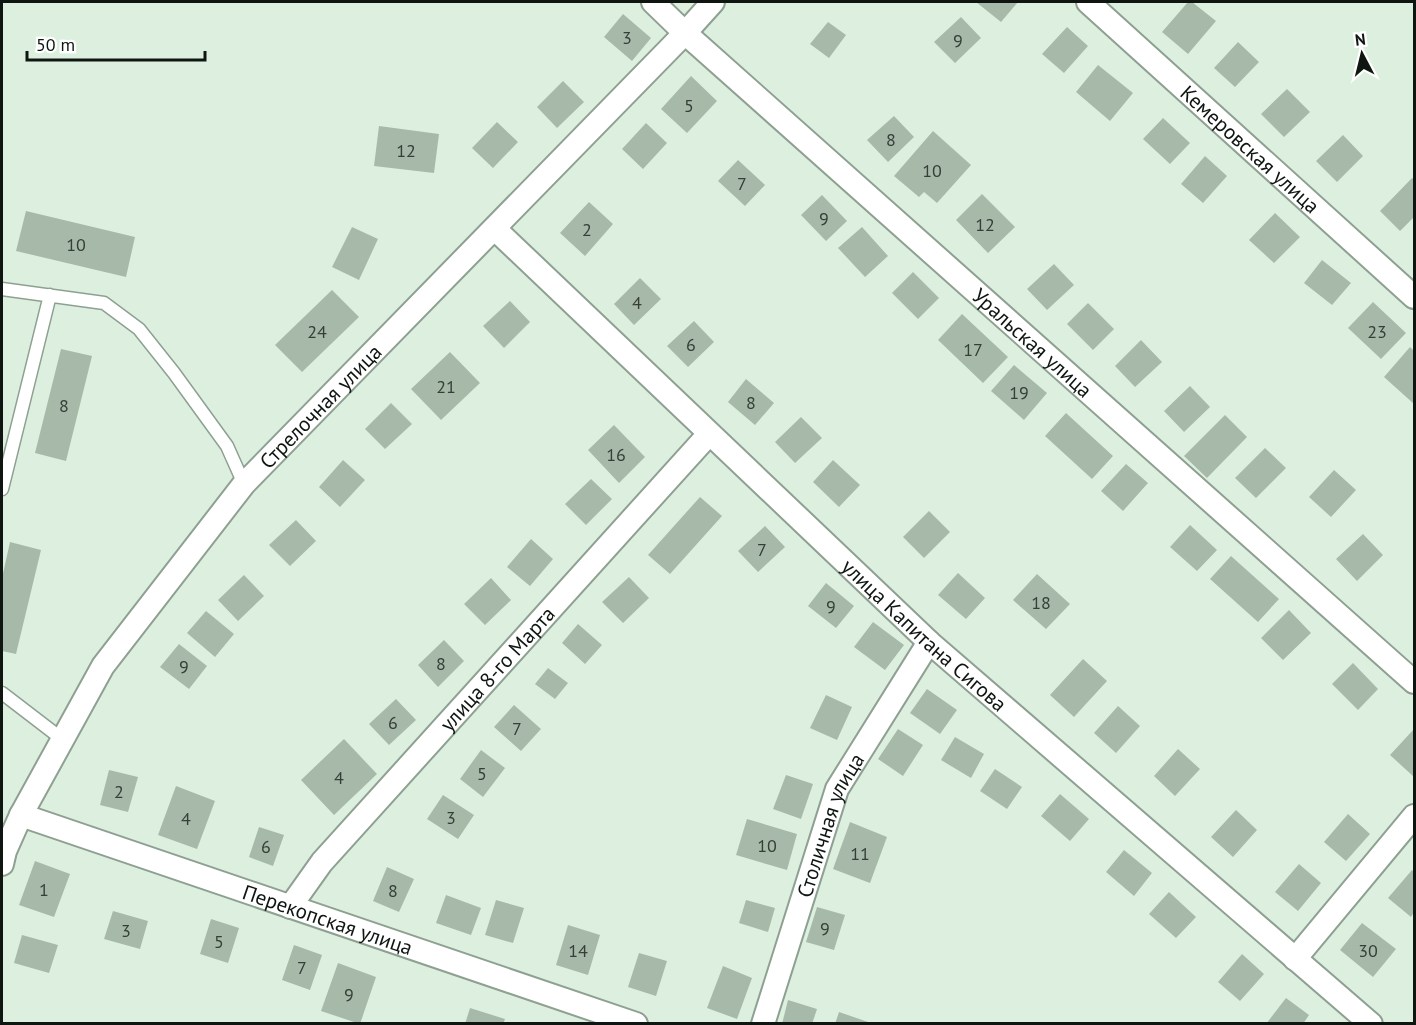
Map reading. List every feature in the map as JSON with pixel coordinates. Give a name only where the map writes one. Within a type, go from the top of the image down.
[{"type":"street","name":"Уральская улица","points":[[653,2],[1414,682]]},
{"type":"street","name":"Стрелочная улица","points":[[2,864],[5,850],[21,814],[103,666],[244,484],[495,229],[713,2]]},
{"type":"street","name":"Кемеровская улица","points":[[1088,2],[1414,297]]},
{"type":"street","name":"улица Капитана Сигова","points":[[495,229],[929,642],[1371,1023]]},
{"type":"street","name":"улица 8-го Марта","points":[[290,907],[322,862],[709,434]]},
{"type":"street","name":"Столичная улица","points":[[763,1023],[837,789],[929,642]]},
{"type":"street","name":"Перекопская улица","points":[[21,814],[636,1023]]},
{"type":"street","points":[[1294,959],[1414,816]]},
{"type":"lane","points":[[2,289],[104,303],[139,329],[227,446],[244,484]]},
{"type":"lane","points":[[2,489],[50,295]]},
{"type":"lane","points":[[2,693],[62,740]]},
{"type":"building","points":[[976,2],[1018,2],[1001,22]]},
{"type":"building","points":[[1188,2],[1192,2],[1216,21],[1188,54],[1162,32]]},
{"type":"building","points":[[623,14],[651,38],[632,61],[604,37]]},
{"type":"building","points":[[961,17],[981,38],[955,63],[934,42]]},
{"type":"building","points":[[828,22],[846,35],[829,58],[810,44]]},
{"type":"building","points":[[1067,27],[1088,46],[1064,73],[1042,54]]},
{"type":"building","points":[[1238,42],[1259,62],[1235,87],[1214,68]]},
{"type":"building","points":[[1098,65],[1133,93],[1110,121],[1076,92]]},
{"type":"building","points":[[691,76],[717,101],[687,133],[661,109]]},
{"type":"building","points":[[563,81],[584,102],[557,128],[537,107]]},
{"type":"building","points":[[1287,89],[1310,112],[1284,137],[1261,114]]},
{"type":"building","points":[[894,116],[914,137],[888,162],[867,140]]},
{"type":"building","points":[[1163,118],[1190,143],[1170,164],[1143,139]]},
{"type":"building","points":[[497,122],[518,142],[493,168],[472,148]]},
{"type":"building","points":[[646,123],[667,143],[643,169],[622,149]]},
{"type":"building","points":[[379,126],[439,134],[434,173],[374,166]]},
{"type":"building","points":[[933,131],[971,165],[937,203],[924,192],[919,197],[894,176]]},
{"type":"building","points":[[1343,135],[1363,156],[1337,182],[1316,161]]},
{"type":"building","points":[[1205,156],[1227,176],[1203,203],[1181,184]]},
{"type":"building","points":[[738,160],[765,185],[745,206],[718,181]]},
{"type":"building","points":[[1412,178],[1414,180],[1414,217],[1400,231],[1380,211]]},
{"type":"building","points":[[982,194],[1015,227],[988,253],[956,220]]},
{"type":"building","points":[[822,195],[847,221],[826,241],[801,215]]},
{"type":"building","points":[[589,202],[613,224],[585,256],[560,233]]},
{"type":"building","points":[[26,211],[135,237],[126,277],[16,251]]},
{"type":"building","points":[[1275,213],[1300,237],[1274,263],[1249,240]]},
{"type":"building","points":[[352,227],[378,239],[359,280],[332,267]]},
{"type":"building","points":[[862,227],[888,256],[865,277],[838,248]]},
{"type":"building","points":[[1322,260],[1351,283],[1332,305],[1304,283]]},
{"type":"building","points":[[1054,264],[1074,285],[1047,310],[1027,289]]},
{"type":"building","points":[[913,272],[939,298],[918,319],[892,293]]},
{"type":"building","points":[[640,278],[661,299],[634,325],[614,304]]},
{"type":"building","points":[[332,290],[359,317],[302,372],[275,345]]},
{"type":"building","points":[[510,301],[530,322],[504,348],[483,326]]},
{"type":"building","points":[[1373,302],[1406,333],[1381,359],[1348,328]]},
{"type":"building","points":[[1088,303],[1114,329],[1093,350],[1067,324]]},
{"type":"building","points":[[962,314],[1008,357],[983,383],[938,340]]},
{"type":"building","points":[[694,321],[714,342],[688,367],[667,346]]},
{"type":"building","points":[[1141,340],[1162,362],[1135,387],[1115,366]]},
{"type":"building","points":[[1410,347],[1414,351],[1414,404],[1384,377]]},
{"type":"building","points":[[61,349],[92,356],[66,461],[35,453]]},
{"type":"building","points":[[450,352],[480,383],[441,420],[411,389]]},
{"type":"building","points":[[1014,365],[1047,393],[1024,420],[991,391]]},
{"type":"building","points":[[746,379],[774,403],[755,425],[728,402]]},
{"type":"building","points":[[1190,386],[1210,407],[1184,432],[1164,411]]},
{"type":"building","points":[[391,403],[412,424],[385,449],[365,429]]},
{"type":"building","points":[[1066,413],[1113,456],[1092,479],[1045,436]]},
{"type":"building","points":[[1225,415],[1247,437],[1207,478],[1184,456]]},
{"type":"building","points":[[801,417],[822,438],[795,463],[775,442]]},
{"type":"building","points":[[614,425],[645,457],[619,483],[588,450]]},
{"type":"building","points":[[1265,448],[1286,468],[1256,498],[1235,478]]},
{"type":"building","points":[[343,460],[365,480],[340,507],[319,487]]},
{"type":"building","points":[[833,460],[860,485],[839,507],[813,482]]},
{"type":"building","points":[[1126,464],[1148,483],[1123,511],[1101,491]]},
{"type":"building","points":[[1334,470],[1356,490],[1331,517],[1309,497]]},
{"type":"building","points":[[591,479],[612,499],[586,525],[565,504]]},
{"type":"building","points":[[700,497],[722,516],[670,574],[648,555]]},
{"type":"building","points":[[929,511],[950,532],[924,558],[903,537]]},
{"type":"building","points":[[296,520],[316,541],[290,566],[269,545]]},
{"type":"building","points":[[1190,525],[1217,550],[1197,571],[1170,547]]},
{"type":"building","points":[[765,526],[785,547],[758,572],[738,551]]},
{"type":"building","points":[[1363,534],[1383,555],[1357,581],[1336,559]]},
{"type":"building","points":[[531,539],[553,559],[530,586],[507,567]]},
{"type":"building","points":[[10,542],[41,550],[16,654],[2,651],[2,578]]},
{"type":"building","points":[[1231,556],[1279,599],[1258,622],[1210,579]]},
{"type":"building","points":[[958,573],[985,598],[966,619],[938,595]]},
{"type":"building","points":[[1037,574],[1070,604],[1046,629],[1013,600]]},
{"type":"building","points":[[244,575],[264,596],[238,621],[218,600]]},
{"type":"building","points":[[629,577],[649,598],[623,623],[602,602]]},
{"type":"building","points":[[491,578],[511,600],[485,625],[464,604]]},
{"type":"building","points":[[826,583],[854,606],[836,628],[808,606]]},
{"type":"building","points":[[1289,610],[1311,633],[1283,660],[1261,638]]},
{"type":"building","points":[[206,611],[234,634],[215,657],[187,633]]},
{"type":"building","points":[[873,622],[904,645],[885,670],[854,647]]},
{"type":"building","points":[[578,624],[602,645],[585,664],[562,643]]},
{"type":"building","points":[[444,640],[464,661],[438,687],[418,665]]},
{"type":"building","points":[[179,644],[207,666],[189,689],[160,667]]},
{"type":"building","points":[[1083,659],[1107,681],[1074,717],[1050,695]]},
{"type":"building","points":[[1353,663],[1378,689],[1358,710],[1332,684]]},
{"type":"building","points":[[548,668],[568,683],[555,699],[535,684]]},
{"type":"building","points":[[927,689],[957,710],[940,734],[910,713]]},
{"type":"building","points":[[826,695],[852,707],[837,740],[810,728]]},
{"type":"building","points":[[396,699],[416,720],[389,745],[369,724]]},
{"type":"building","points":[[514,705],[541,729],[521,751],[494,727]]},
{"type":"building","points":[[1118,706],[1140,726],[1116,753],[1094,733]]},
{"type":"building","points":[[898,729],[923,745],[903,776],[878,759]]},
{"type":"building","points":[[1414,729],[1414,777],[1390,755]]},
{"type":"building","points":[[955,737],[984,754],[971,778],[941,760]]},
{"type":"building","points":[[344,739],[377,774],[334,815],[301,780]]},
{"type":"building","points":[[1178,749],[1200,769],[1175,796],[1154,776]]},
{"type":"building","points":[[481,750],[505,768],[483,797],[460,779]]},
{"type":"building","points":[[995,769],[1022,787],[1007,809],[980,791]]},
{"type":"building","points":[[109,770],[138,777],[128,812],[100,805]]},
{"type":"building","points":[[786,775],[813,784],[801,819],[773,809]]},
{"type":"building","points":[[176,786],[215,801],[197,849],[158,835]]},
{"type":"building","points":[[1060,794],[1089,819],[1070,841],[1041,816]]},
{"type":"building","points":[[443,795],[474,815],[458,839],[427,819]]},
{"type":"building","points":[[1236,810],[1257,830],[1233,857],[1211,837]]},
{"type":"building","points":[[1348,814],[1370,834],[1346,861],[1324,842]]},
{"type":"building","points":[[747,819],[797,834],[787,870],[736,855]]},
{"type":"building","points":[[850,822],[887,837],[870,883],[833,869]]},
{"type":"building","points":[[259,827],[284,835],[273,866],[249,857]]},
{"type":"building","points":[[1124,850],[1152,873],[1134,896],[1106,872]]},
{"type":"building","points":[[35,861],[70,874],[54,917],[19,905]]},
{"type":"building","points":[[1299,864],[1321,883],[1298,911],[1275,892]]},
{"type":"building","points":[[387,867],[414,879],[399,912],[373,901]]},
{"type":"building","points":[[1412,870],[1414,872],[1414,912],[1411,917],[1388,898]]},
{"type":"building","points":[[1169,892],[1196,917],[1176,938],[1149,914]]},
{"type":"building","points":[[446,895],[481,908],[471,935],[436,923]]},
{"type":"building","points":[[496,900],[524,908],[513,943],[485,935]]},
{"type":"building","points":[[746,900],[775,908],[768,932],[739,923]]},
{"type":"building","points":[[817,907],[845,915],[834,950],[806,942]]},
{"type":"building","points":[[113,911],[148,921],[140,949],[104,939]]},
{"type":"building","points":[[211,919],[239,928],[228,963],[200,954]]},
{"type":"building","points":[[1362,923],[1396,949],[1373,977],[1340,950]]},
{"type":"building","points":[[568,925],[600,935],[588,975],[556,965]]},
{"type":"building","points":[[22,935],[58,945],[49,973],[14,963]]},
{"type":"building","points":[[294,945],[322,955],[310,990],[282,980]]},
{"type":"building","points":[[639,953],[667,961],[656,996],[628,987]]},
{"type":"building","points":[[1242,954],[1264,974],[1240,1001],[1218,982]]},
{"type":"building","points":[[338,963],[376,977],[360,1024],[321,1011]]},
{"type":"building","points":[[723,966],[752,978],[737,1019],[707,1008]]},
{"type":"building","points":[[1286,998],[1309,1015],[1303,1024],[1266,1024]]},
{"type":"building","points":[[788,1000],[817,1009],[812,1024],[782,1024]]},
{"type":"building","points":[[470,1008],[505,1019],[503,1024],[465,1024]]},
{"type":"building","points":[[839,1012],[871,1023],[871,1024],[835,1024]]}]
